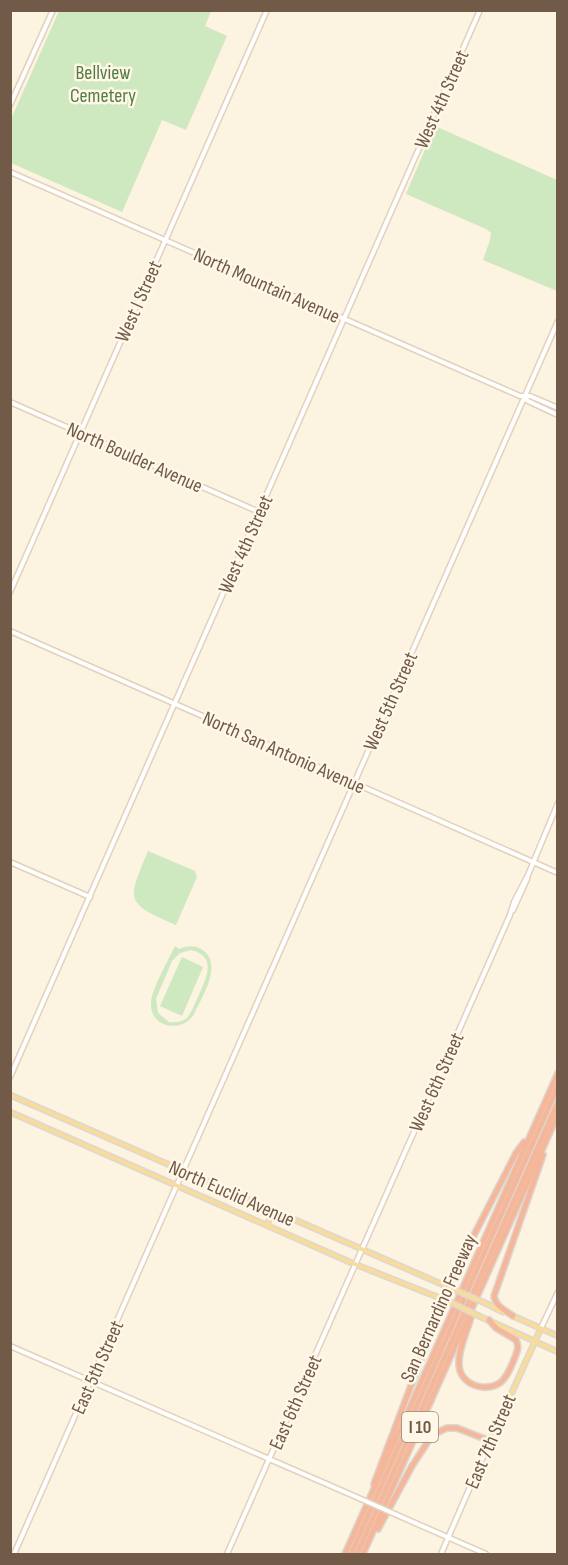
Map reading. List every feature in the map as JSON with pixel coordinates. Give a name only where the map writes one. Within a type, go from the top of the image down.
[{"type":"highway","name":"San Bernardino Freeway","points":[[345,1554],[558,1073]]},
{"type":"highway","points":[[351,1554],[558,1086]]},
{"type":"highway","points":[[357,1554],[558,1101]]},
{"type":"highway","name":"San Bernardino Freeway","points":[[364,1553],[558,1114]]},
{"type":"highway","points":[[513,1316],[496,1302],[494,1296],[551,1128]]},
{"type":"highway","points":[[370,1497],[375,1477],[448,1287],[516,1153],[531,1133]]},
{"type":"highway","points":[[474,1303],[459,1363],[463,1377],[479,1387],[491,1387],[504,1379],[518,1347],[516,1340],[496,1328],[489,1320]]},
{"type":"highway","points":[[364,1553],[412,1466],[433,1435],[444,1429],[457,1428],[490,1441]]},
{"type":"main road","name":"North Euclid Avenue","points":[[10,1095],[558,1335]]},
{"type":"main road","name":"North Euclid Avenue","points":[[10,1112],[356,1264],[450,1302],[558,1352]]},
{"type":"main road","points":[[267,1225],[273,1211]]},
{"type":"main road","name":"East 7th Street","points":[[490,1441],[541,1328]]},
{"type":"street","points":[[10,105],[53,10]]},
{"type":"street","name":"West I Street","points":[[10,592],[267,10]]},
{"type":"street","name":"West 4th Street","points":[[10,1077],[480,10]]},
{"type":"street","name":"North Mountain Avenue","points":[[10,171],[524,397],[558,415]]},
{"type":"street","name":"West 5th Street","points":[[180,1179],[558,321]]},
{"type":"street","name":"North Mountain Avenue","points":[[524,397],[530,396],[558,408]]},
{"type":"street","name":"North Boulder Avenue","points":[[10,402],[260,512]]},
{"type":"street","name":"North San Antonio Avenue","points":[[10,631],[558,873]]},
{"type":"street","name":"West 6th Street","points":[[363,1250],[558,803]]},
{"type":"street","name":"West 6th Street","points":[[552,820],[558,810]]},
{"type":"street","points":[[10,862],[90,897]]},
{"type":"street","name":"East 5th Street","points":[[14,1554],[180,1179]]},
{"type":"street","name":"East 6th Street","points":[[227,1554],[363,1250]]},
{"type":"street","points":[[541,1328],[558,1292]]},
{"type":"street","points":[[10,1346],[486,1554]]},
{"type":"street","name":"East 7th Street","points":[[441,1554],[490,1441]]},
{"type":"green space","name":"Bellview Cemetery","points":[[59,11],[211,11],[205,26],[227,36],[186,130],[162,120],[122,212],[11,163],[11,119]]},
{"type":"green space","points":[[435,126],[557,180],[557,291],[483,260],[491,233],[406,194]]},
{"type":"green space","points":[[148,851],[195,871],[197,877],[176,925],[147,911],[139,905],[135,898],[136,881]]},
{"type":"green space","points":[[175,946],[179,949],[196,947],[201,949],[208,955],[211,962],[210,979],[195,1012],[184,1024],[176,1026],[161,1023],[152,1011],[151,1002],[158,981]],"holes":[[[191,950],[200,953],[205,958],[208,970],[198,997],[187,1018],[179,1022],[169,1022],[158,1013],[156,999],[172,961],[180,953]]]},
{"type":"green space","points":[[182,957],[203,967],[182,1016],[160,1006]]}]
